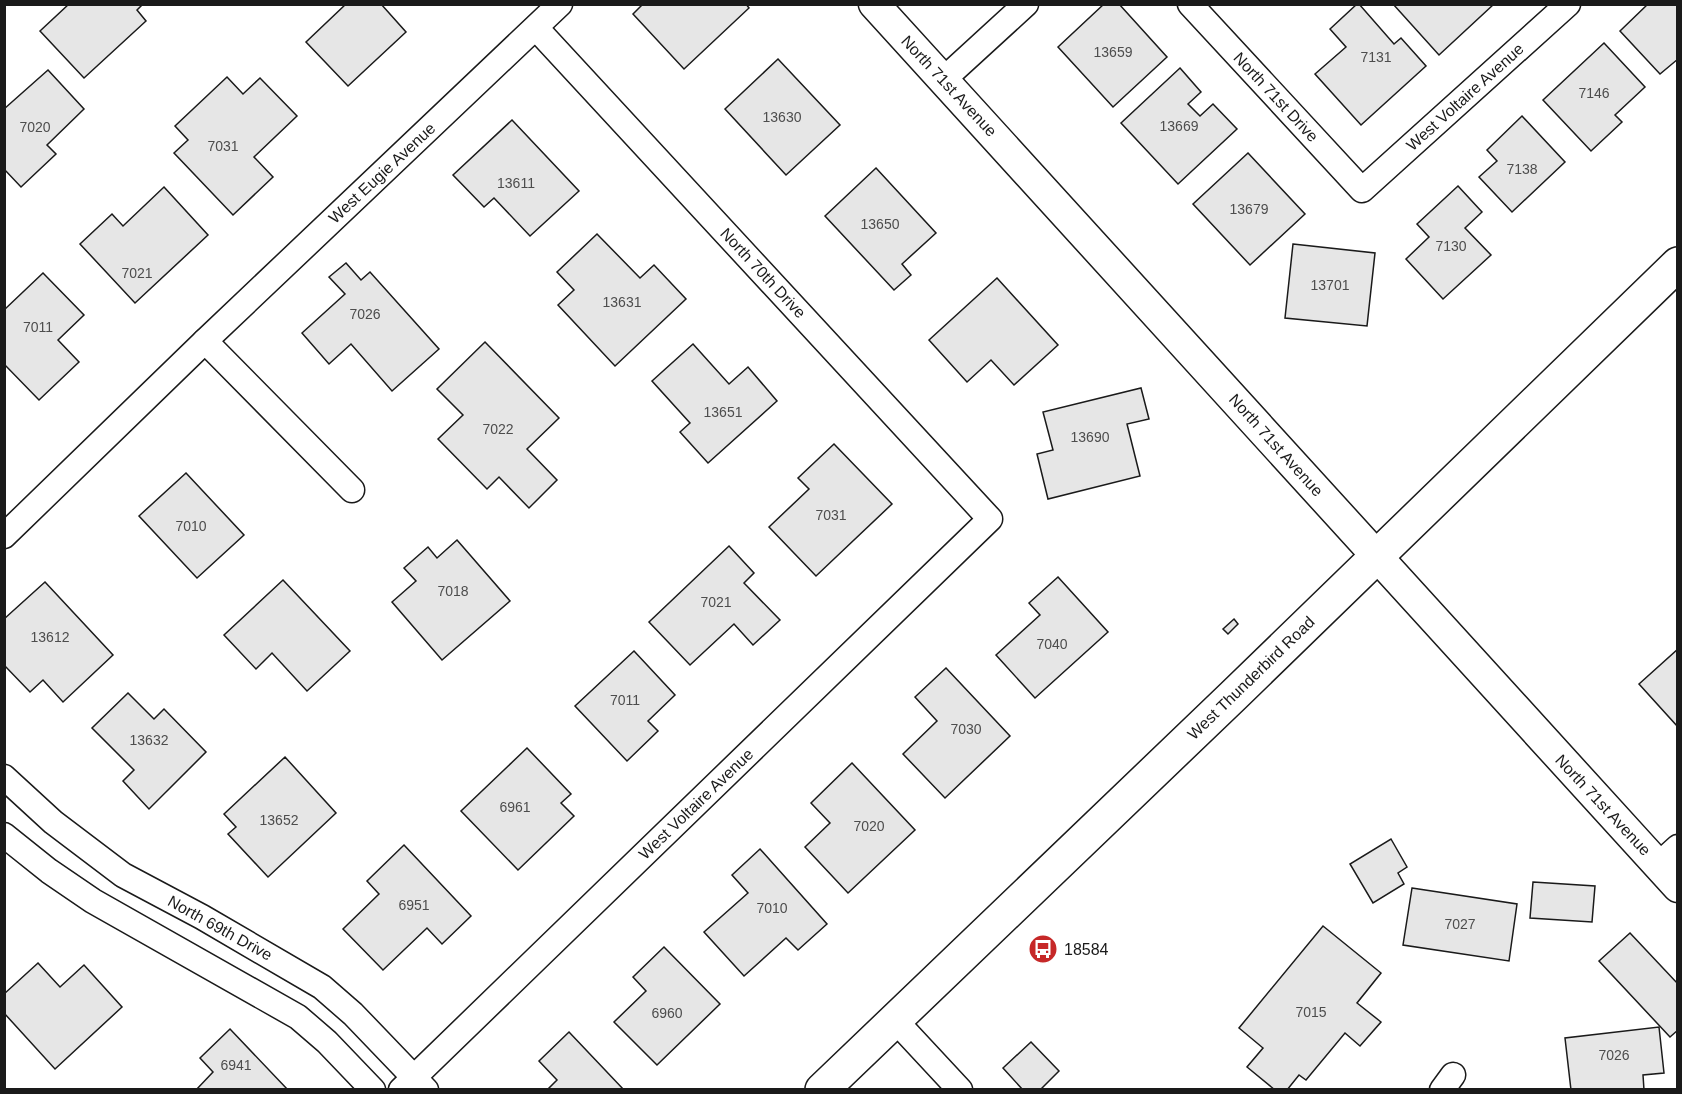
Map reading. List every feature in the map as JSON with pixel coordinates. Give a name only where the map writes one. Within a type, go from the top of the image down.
[{"type":"main road","name":"West Thunderbird Road","points":[[822,1089],[1377,556],[1677,264]]},
{"type":"street","name":"West Eugie Avenue","points":[[4,536],[205,341],[560,4]]},
{"type":"street","name":"North 71st Avenue","points":[[874,4],[1377,556],[1671,866]]},
{"type":"street","points":[[943,80],[1026,4]]},
{"type":"street","name":"North 71st Drive","points":[[1190,4],[1362,190]]},
{"type":"street","name":"West Voltaire Avenue","points":[[1362,190],[1568,4]]},
{"type":"street","name":"North 70th Drive","points":[[536,28],[990,519]]},
{"type":"street","points":[[205,341],[352,490]]},
{"type":"street","name":"West Voltaire Avenue","points":[[413,1085],[990,519]]},
{"type":"street","name":"North 69th Drive","points":[[4,777],[53,822],[123,875],[202,917],[322,987],[353,1014],[413,1085]]},
{"type":"street","points":[[4,835],[49,872],[90,898],[297,1017],[327,1042],[374,1089]]},
{"type":"street","points":[[90,898],[110,866]]},
{"type":"street","points":[[894,1019],[960,1089]]},
{"type":"building","points":[[69,4],[143,4],[137,10],[146,21],[84,78],[40,31]]},
{"type":"building","points":[[346,4],[381,4],[406,32],[348,86],[306,42]]},
{"type":"building","points":[[643,4],[746,4],[749,8],[684,69],[633,14]]},
{"type":"building","points":[[1104,4],[1119,4],[1167,57],[1113,107],[1058,47]]},
{"type":"building","points":[[1357,4],[1394,44],[1401,38],[1426,66],[1361,125],[1315,74],[1346,47],[1330,29]]},
{"type":"building","points":[[1393,4],[1494,4],[1439,55]]},
{"type":"building","points":[[1648,4],[1678,4],[1678,59],[1660,74],[1620,31]]},
{"type":"building","points":[[1604,43],[1645,87],[1615,115],[1622,122],[1591,151],[1543,100]]},
{"type":"building","points":[[778,59],[840,125],[786,175],[725,109]]},
{"type":"building","points":[[1180,68],[1201,92],[1188,104],[1200,116],[1213,104],[1237,129],[1178,184],[1121,123]]},
{"type":"building","points":[[48,70],[84,109],[47,145],[56,154],[21,187],[4,169],[4,109]]},
{"type":"building","points":[[227,77],[243,94],[260,78],[297,116],[254,157],[273,177],[233,215],[174,153],[188,140],[175,126]]},
{"type":"building","points":[[1522,116],[1565,162],[1512,212],[1479,177],[1497,161],[1487,150]]},
{"type":"building","points":[[512,120],[579,191],[530,236],[494,198],[484,207],[453,175]]},
{"type":"building","points":[[1248,153],[1305,214],[1250,265],[1193,204]]},
{"type":"building","points":[[876,168],[936,233],[902,264],[911,275],[894,290],[825,216]]},
{"type":"building","points":[[1458,186],[1482,212],[1465,228],[1491,255],[1443,299],[1406,259],[1429,237],[1417,224]]},
{"type":"building","points":[[164,187],[208,235],[135,303],[80,244],[112,214],[123,226]]},
{"type":"building","points":[[597,234],[640,278],[654,265],[686,299],[615,366],[558,305],[574,290],[557,272]]},
{"type":"building","points":[[1293,244],[1375,253],[1367,326],[1285,318]]},
{"type":"building","points":[[346,263],[361,280],[370,272],[439,349],[392,391],[351,344],[329,364],[302,333],[345,294],[329,277]]},
{"type":"building","points":[[43,273],[84,315],[58,340],[79,362],[39,400],[4,364],[4,310]]},
{"type":"building","points":[[997,278],[1058,345],[1014,385],[991,360],[967,382],[929,340]]},
{"type":"building","points":[[485,342],[559,418],[527,449],[557,480],[529,508],[499,477],[487,489],[438,439],[463,415],[437,389]]},
{"type":"building","points":[[693,344],[729,384],[748,367],[777,401],[708,463],[680,432],[690,423],[652,381]]},
{"type":"building","points":[[1141,388],[1149,419],[1127,424],[1140,476],[1048,499],[1037,454],[1053,450],[1043,412]]},
{"type":"building","points":[[834,444],[892,504],[816,576],[769,527],[809,489],[798,478]]},
{"type":"building","points":[[186,473],[244,535],[197,578],[139,516]]},
{"type":"building","points":[[457,540],[510,601],[442,660],[392,602],[416,581],[404,568],[428,547],[437,558]]},
{"type":"building","points":[[729,546],[754,573],[744,583],[780,620],[753,645],[734,624],[690,665],[649,622]]},
{"type":"building","points":[[1058,577],[1108,632],[1035,698],[996,655],[1040,615],[1029,603]]},
{"type":"building","points":[[283,580],[350,651],[307,691],[272,653],[256,669],[224,635]]},
{"type":"building","points":[[45,582],[113,655],[63,702],[43,680],[30,692],[4,665],[4,619]]},
{"type":"building","points":[[1234,619],[1238,624],[1228,634],[1223,629]]},
{"type":"building","points":[[1678,649],[1678,727],[1639,684]]},
{"type":"building","points":[[634,651],[675,695],[648,721],[658,731],[627,761],[575,706]]},
{"type":"building","points":[[946,668],[1010,736],[945,798],[903,754],[937,721],[915,697]]},
{"type":"building","points":[[128,693],[154,719],[164,709],[206,752],[149,809],[123,781],[134,770],[92,728]]},
{"type":"building","points":[[527,748],[571,794],[561,803],[574,816],[518,870],[461,811]]},
{"type":"building","points":[[285,757],[336,813],[268,877],[228,834],[236,827],[224,814]]},
{"type":"building","points":[[852,763],[915,830],[848,893],[805,847],[830,823],[811,803]]},
{"type":"building","points":[[1391,839],[1407,867],[1398,873],[1404,884],[1373,903],[1350,864]]},
{"type":"building","points":[[404,845],[471,916],[442,944],[427,928],[383,970],[343,929],[379,894],[367,881]]},
{"type":"building","points":[[760,849],[827,924],[798,950],[786,938],[744,976],[704,932],[748,893],[732,875]]},
{"type":"building","points":[[1533,882],[1595,886],[1592,922],[1530,918]]},
{"type":"building","points":[[1412,888],[1517,904],[1509,961],[1403,945]]},
{"type":"building","points":[[1323,926],[1381,973],[1357,1003],[1381,1022],[1360,1046],[1345,1033],[1306,1080],[1299,1075],[1287,1090],[1275,1090],[1247,1067],[1263,1048],[1239,1028]]},
{"type":"building","points":[[1630,933],[1678,984],[1678,1030],[1670,1037],[1599,961]]},
{"type":"building","points":[[1043,945],[1047,950],[1036,960],[1032,955]]},
{"type":"building","points":[[664,947],[720,1004],[657,1065],[614,1022],[646,991],[633,977]]},
{"type":"building","points":[[38,963],[60,987],[84,965],[122,1007],[55,1069],[4,1013],[4,994]]},
{"type":"building","points":[[1659,1027],[1664,1073],[1643,1075],[1644,1090],[1571,1090],[1565,1038]]},
{"type":"building","points":[[230,1029],[288,1090],[196,1090],[213,1072],[200,1058]]},
{"type":"building","points":[[569,1032],[624,1090],[547,1090],[557,1080],[539,1061]]},
{"type":"building","points":[[1031,1042],[1059,1071],[1040,1090],[1023,1090],[1003,1068]]},
{"type":"place","name":"18584","points":[[1043,949]]}]
